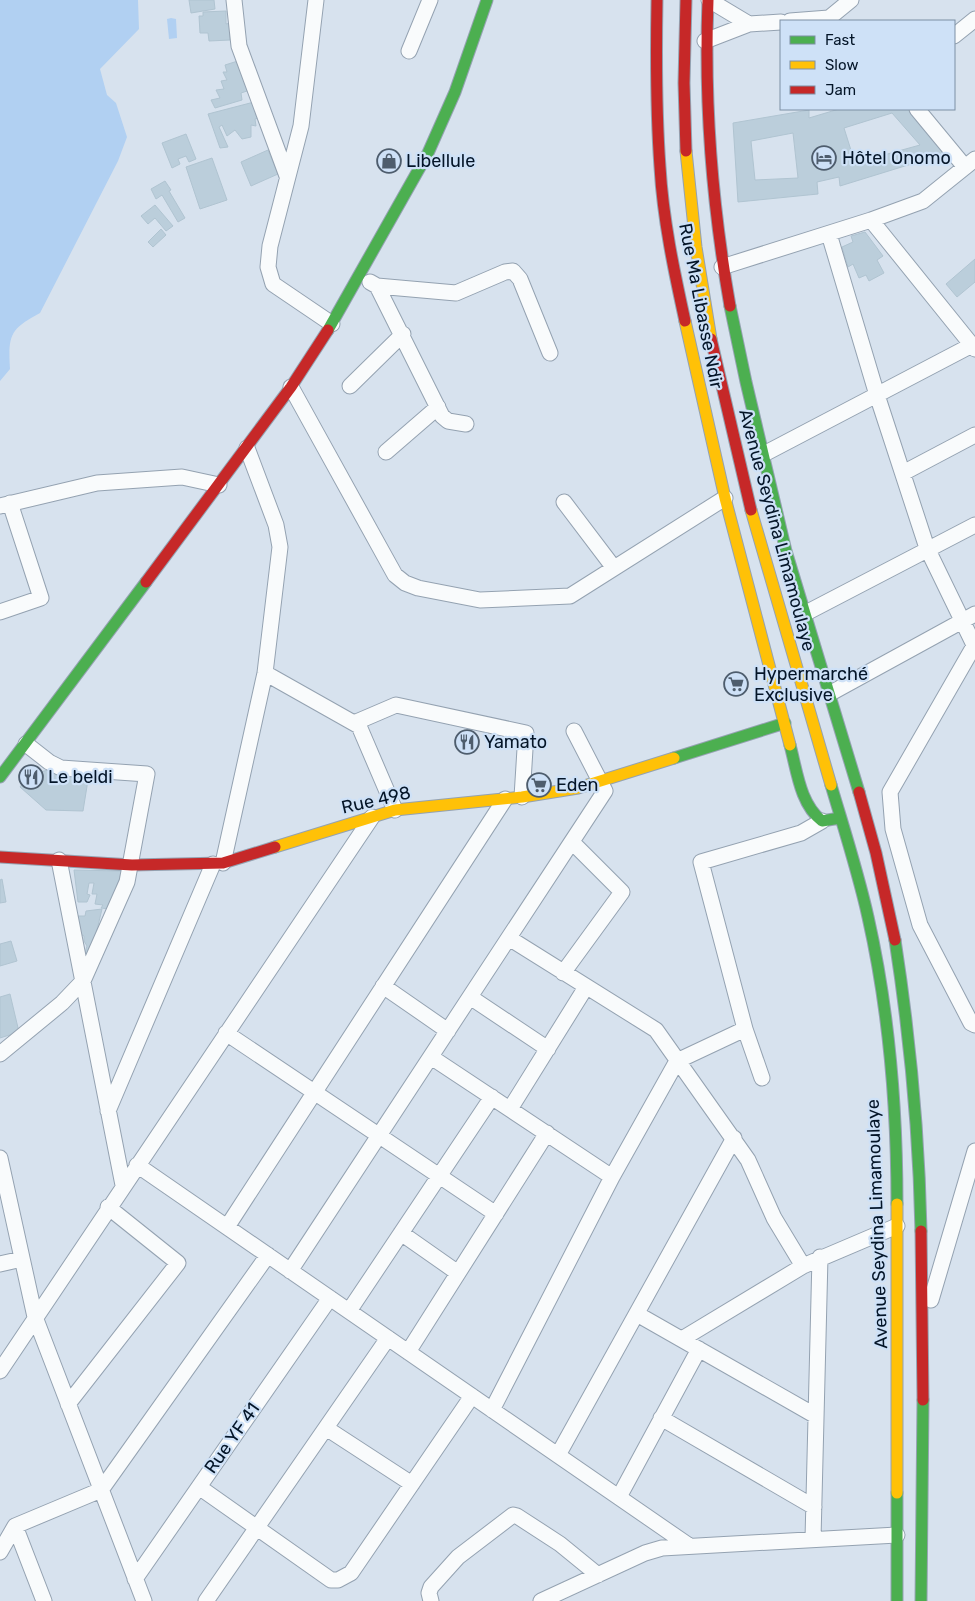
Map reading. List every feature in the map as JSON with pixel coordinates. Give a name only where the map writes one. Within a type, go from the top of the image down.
[{"type":"main road","points":[[0,777],[247,448],[291,387],[332,324],[361,276],[428,153],[455,92],[487,0]]},
{"type":"main road","name":"Rue Ma Libasse Ndir","points":[[657,0],[656,77],[660,169],[669,241],[683,314],[725,498],[804,800],[814,814],[822,821]]},
{"type":"main road","name":"Avenue Seydina Limamoulaye","points":[[686,0],[683,116],[687,182],[695,251],[707,315],[728,419],[750,507],[854,863],[871,932],[881,994],[894,1109],[897,1170],[897,1601]]},
{"type":"main road","name":"Avenue Seydina Limamoulaye","points":[[708,0],[705,41],[706,107],[722,267],[762,455],[804,614],[879,870],[893,932],[910,1044],[920,1175],[923,1328],[921,1601]]},
{"type":"main road","name":"Rue 498","points":[[0,857],[132,865],[218,863],[395,810],[522,797],[600,782],[784,723]]},
{"type":"main road","points":[[822,821],[840,818]]},
{"type":"street","points":[[234,0],[239,46],[287,176]]},
{"type":"street","points":[[316,0],[301,126],[270,246],[268,267],[273,284],[332,324]]},
{"type":"street","points":[[409,51],[430,0]]},
{"type":"street","points":[[708,0],[749,24]]},
{"type":"street","points":[[803,20],[841,16],[851,0]]},
{"type":"street","points":[[955,35],[975,19]]},
{"type":"street","points":[[705,41],[749,24],[780,22]]},
{"type":"street","points":[[722,267],[829,234],[924,201],[970,163],[918,110]]},
{"type":"street","points":[[762,455],[974,347],[871,220]]},
{"type":"street","points":[[829,234],[877,395],[927,548],[974,646],[890,792],[893,829],[920,925],[971,1023],[975,1025]]},
{"type":"street","points":[[361,276],[377,286],[456,293],[505,272],[512,271],[520,279],[550,353]]},
{"type":"street","points":[[377,286],[403,334],[438,407],[448,421],[466,424]]},
{"type":"street","points":[[350,386],[403,334]]},
{"type":"street","points":[[291,387],[395,575],[405,583],[480,600],[563,597],[576,593],[725,498]]},
{"type":"street","points":[[386,452],[438,407]]},
{"type":"street","points":[[902,473],[975,435]]},
{"type":"street","points":[[108,1111],[218,863],[265,673],[280,547],[276,525],[247,448]]},
{"type":"street","points":[[0,612],[41,598],[5,505],[97,484],[182,477],[219,485]]},
{"type":"street","points":[[564,502],[614,568]]},
{"type":"street","points":[[804,614],[927,548],[975,525]]},
{"type":"street","points":[[829,694],[975,614]]},
{"type":"street","points":[[265,673],[359,726],[395,810]]},
{"type":"street","points":[[354,723],[396,705],[526,733],[522,797]]},
{"type":"street","points":[[290,1271],[605,791],[574,731]]},
{"type":"street","points":[[0,1054],[62,1003],[83,981],[127,882],[132,865],[147,774],[61,768],[49,762],[26,744]]},
{"type":"street","points":[[227,1227],[504,799]]},
{"type":"street","points":[[0,1371],[34,1317],[372,817]]},
{"type":"street","points":[[762,1078],[745,1029],[701,862],[800,833],[822,821]]},
{"type":"street","points":[[563,973],[622,892],[572,842]]},
{"type":"street","points":[[59,860],[123,1186]]},
{"type":"street","points":[[508,938],[656,1030],[734,1138],[758,1177],[774,1218],[803,1266]]},
{"type":"street","points":[[383,986],[448,1031]]},
{"type":"street","points":[[510,1109],[586,987]]},
{"type":"street","points":[[470,997],[548,1049]]},
{"type":"street","points":[[492,1410],[612,1177],[677,1061],[745,1029]]},
{"type":"street","points":[[226,1033],[496,1214]]},
{"type":"street","points":[[431,1056],[612,1177]]},
{"type":"street","points":[[349,1311],[492,1097]]},
{"type":"street","points":[[408,1352],[547,1133]]},
{"type":"street","points":[[558,1455],[734,1138]]},
{"type":"street","points":[[923,1328],[975,1151]]},
{"type":"street","points":[[0,1158],[34,1317],[144,1601]]},
{"type":"street","points":[[137,1165],[688,1545]]},
{"type":"street","points":[[68,1404],[178,1263],[108,1207]]},
{"type":"street","points":[[682,1339],[820,1257],[897,1226]]},
{"type":"street","points":[[401,1234],[458,1273]]},
{"type":"street","points":[[0,1552],[15,1526],[101,1490],[268,1255]]},
{"type":"street","points":[[813,1539],[820,1257]]},
{"type":"street","points":[[0,1264],[22,1259]]},
{"type":"street","name":"Rue YF 41","points":[[135,1579],[330,1298]]},
{"type":"street","points":[[637,1314],[816,1416]]},
{"type":"street","points":[[206,1601],[388,1338]]},
{"type":"street","points":[[619,1497],[699,1349]]},
{"type":"street","points":[[199,1487],[331,1580],[338,1580],[351,1573],[472,1396]]},
{"type":"street","points":[[661,1418],[814,1507]]},
{"type":"street","points":[[326,1428],[412,1484]]},
{"type":"street","points":[[431,1601],[429,1592],[431,1587],[458,1557],[512,1515],[517,1516],[560,1544],[598,1575]]},
{"type":"street","points":[[15,1526],[44,1601]]},
{"type":"street","points":[[541,1601],[645,1553],[688,1545],[898,1535]]},
{"type":"water","points":[[0,0],[138,0],[139,29],[100,69],[107,95],[116,103],[127,137],[118,161],[40,313],[22,324],[13,334],[10,348],[10,369],[0,381]]},
{"type":"water","points":[[167,19],[176,19],[177,38],[169,39]]},
{"type":"building","points":[[189,0],[214,0],[215,9],[191,13]]},
{"type":"building","points":[[226,11],[226,24],[230,23],[230,40],[209,41],[208,33],[200,33],[199,16],[203,16],[203,12]]},
{"type":"building","points":[[241,60],[250,90],[241,93],[242,100],[215,108],[211,100],[220,98],[216,90],[224,89],[221,81],[227,80],[223,72],[227,72],[225,65]]},
{"type":"building","points":[[254,102],[259,118],[255,119],[256,126],[251,125],[251,137],[242,139],[235,130],[227,136],[222,125],[219,127],[228,147],[220,148],[208,114]]},
{"type":"building","name":"Hôtel Onomo","points":[[809,110],[809,118],[836,110],[911,110],[947,153],[840,186],[839,177],[817,182],[818,194],[738,202],[733,123]],"holes":[[[892,113],[920,145],[855,163],[844,128]],[[793,133],[798,178],[755,180],[751,141]]]},
{"type":"building","points":[[186,134],[196,159],[189,162],[186,156],[178,159],[180,164],[172,168],[162,143]]},
{"type":"building","points":[[268,150],[278,174],[251,186],[241,162]]},
{"type":"building","points":[[212,158],[227,200],[200,209],[186,167]]},
{"type":"building","points":[[165,181],[185,218],[178,222],[162,195],[156,199],[151,189]]},
{"type":"building","points":[[155,205],[173,226],[166,231],[155,218],[148,224],[141,216]]},
{"type":"building","points":[[161,229],[166,235],[153,247],[148,242]]},
{"type":"building","points":[[865,232],[883,256],[877,260],[884,273],[869,281],[866,275],[859,278],[853,264],[848,267],[842,247],[853,242],[851,236]]},
{"type":"building","points":[[975,259],[975,282],[957,297],[946,284]]},
{"type":"building","points":[[49,770],[88,780],[83,811],[46,810],[20,787],[29,774]]},
{"type":"building","points":[[74,870],[122,871],[109,909],[101,908],[103,905],[95,904],[97,894],[92,894],[94,883],[89,883],[87,894],[90,895],[87,902],[78,902]]},
{"type":"building","points":[[2,879],[6,902],[0,903],[0,880]]},
{"type":"building","points":[[102,909],[91,955],[85,953],[87,946],[84,936],[80,934],[78,916],[85,916],[86,911]]},
{"type":"building","points":[[11,941],[17,961],[0,966],[0,944]]},
{"type":"building","points":[[10,994],[19,1032],[0,1038],[0,997]]},
{"type":"traffic: fast","points":[[328,330],[428,153],[455,92],[487,0]]},
{"type":"traffic: fast","points":[[730,306],[786,551],[859,792]]},
{"type":"traffic: fast","points":[[0,777],[146,582]]},
{"type":"traffic: fast","points":[[674,758],[785,723]]},
{"type":"traffic: fast","points":[[790,745],[800,786],[809,806],[822,821],[840,818]]},
{"type":"traffic: fast","points":[[831,785],[864,900],[881,988],[893,1096],[897,1204]]},
{"type":"traffic: fast","points":[[895,940],[913,1085],[921,1231]]},
{"type":"traffic: fast","points":[[921,1601],[923,1400]]},
{"type":"traffic: fast","points":[[897,1493],[897,1601]]},
{"type":"traffic: slow","points":[[686,151],[696,247],[711,339]]},
{"type":"traffic: slow","points":[[685,321],[725,498],[790,745]]},
{"type":"traffic: slow","points":[[751,510],[831,785]]},
{"type":"traffic: slow","points":[[275,847],[395,810],[522,797],[578,788],[674,758]]},
{"type":"traffic: slow","points":[[897,1204],[897,1493]]},
{"type":"traffic: jam","points":[[657,0],[656,63],[661,186],[685,321]]},
{"type":"traffic: jam","points":[[686,0],[684,83],[686,151]]},
{"type":"traffic: jam","points":[[708,0],[708,115],[718,230],[730,306]]},
{"type":"traffic: jam","points":[[146,582],[291,387],[328,330]]},
{"type":"traffic: jam","points":[[711,339],[751,510]]},
{"type":"traffic: jam","points":[[859,792],[876,853],[895,940]]},
{"type":"traffic: jam","points":[[0,857],[132,865],[223,863],[275,847]]},
{"type":"traffic: jam","points":[[921,1231],[923,1400]]},
{"type":"place","name":"Hôtel Onomo","points":[[824,158]]},
{"type":"place","name":"Libellule","points":[[389,161]]},
{"type":"place","name":"Hypermarché Exclusive","points":[[736,684]]},
{"type":"place","name":"Yamato","points":[[467,742]]},
{"type":"place","name":"Le beldi","points":[[31,777]]},
{"type":"place","name":"Eden","points":[[539,785]]}]
